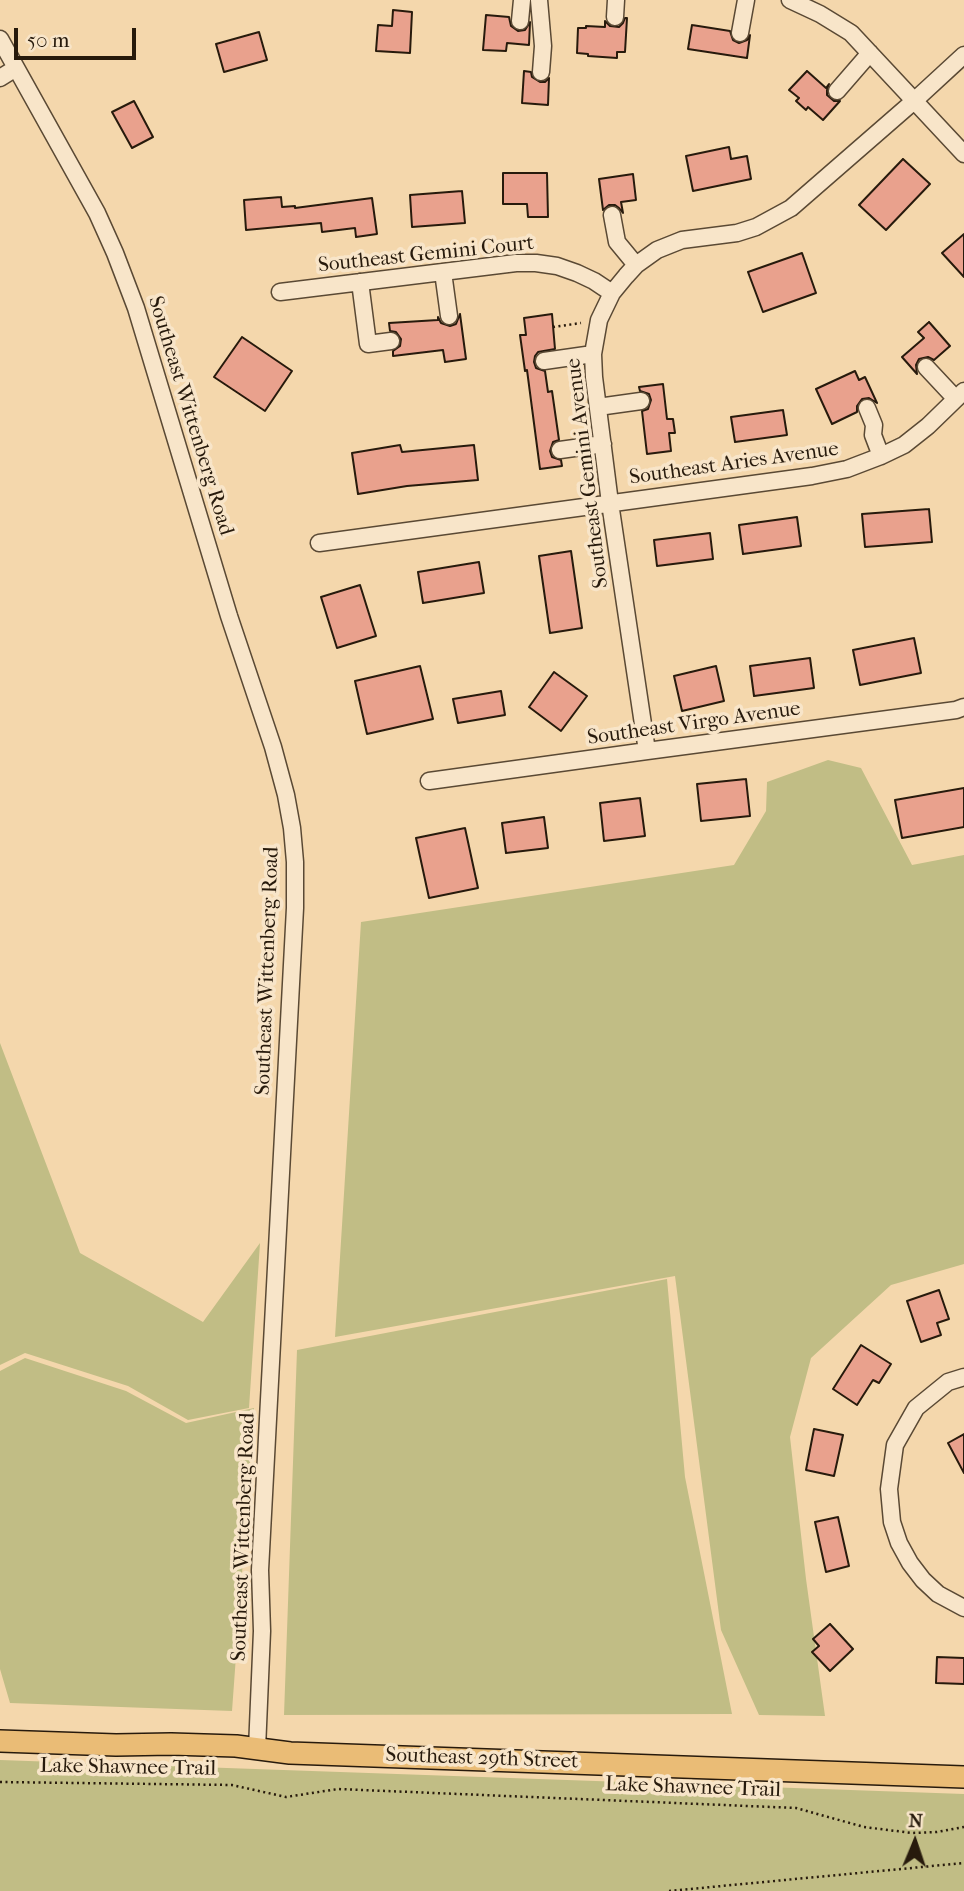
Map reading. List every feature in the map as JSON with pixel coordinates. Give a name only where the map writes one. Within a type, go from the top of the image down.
[{"type":"main road","name":"Southeast 29th Street","points":[[0,1741],[116,1745],[197,1744],[290,1753],[964,1777]]},
{"type":"street","points":[[520,21],[522,0]]},
{"type":"street","points":[[539,0],[541,72]]},
{"type":"street","points":[[615,17],[616,0]]},
{"type":"street","points":[[740,33],[746,0]]},
{"type":"street","points":[[790,0],[851,33],[964,154]]},
{"type":"street","name":"Southeast Wittenberg Road","points":[[0,39],[97,213],[136,308],[229,616],[273,747],[292,828],[295,908],[260,1570],[262,1631],[257,1749]]},
{"type":"street","points":[[837,91],[870,53]]},
{"type":"street","name":"Southeast Gemini Avenue","points":[[647,751],[598,407],[593,354],[599,320],[612,293],[636,265],[657,250],[681,240],[737,233],[775,219],[914,101],[964,54]]},
{"type":"street","points":[[0,78],[16,68]]},
{"type":"street","points":[[612,215],[617,242],[636,265]]},
{"type":"street","name":"Southeast Gemini Court","points":[[280,292],[516,263],[536,263],[577,273],[612,293]]},
{"type":"street","points":[[443,272],[449,316]]},
{"type":"street","points":[[360,282],[368,344],[391,341]]},
{"type":"street","points":[[544,361],[593,354]]},
{"type":"street","points":[[926,367],[960,395]]},
{"type":"street","name":"Southeast Aries Avenue","points":[[319,543],[848,469],[904,445],[960,395]]},
{"type":"street","points":[[598,407],[641,401]]},
{"type":"street","points":[[867,408],[881,456]]},
{"type":"street","points":[[560,450],[603,444]]},
{"type":"street","name":"Southeast Virgo Avenue","points":[[429,782],[964,707]]},
{"type":"street","points":[[964,1377],[948,1382],[916,1408],[895,1445],[889,1489],[892,1522],[910,1563],[938,1594],[964,1608]]},
{"type":"path","points":[[553,327],[599,320]]},
{"type":"path","name":"Lake Shawnee Trail","points":[[0,1782],[232,1785],[286,1797],[338,1789],[796,1808],[864,1827],[912,1833],[964,1827]]},
{"type":"path","points":[[669,1891],[964,1863]]},
{"type":"shaded area","points":[[828,760],[861,768],[912,865],[964,855],[964,1264],[891,1285],[811,1358],[790,1437],[825,1716],[759,1715],[721,1630],[675,1276],[335,1337],[361,922],[734,865],[766,811],[767,782]]},
{"type":"shaded area","points":[[0,1043],[80,1253],[203,1322],[260,1243],[249,1408],[188,1420],[128,1386],[25,1353],[0,1365]]},
{"type":"shaded area","points":[[667,1279],[685,1477],[732,1714],[284,1715],[297,1350]]},
{"type":"shaded area","points":[[25,1358],[126,1391],[186,1423],[254,1408],[232,1711],[10,1703],[0,1669],[0,1371]]},
{"type":"shaded area","points":[[0,1760],[964,1794],[964,1891],[0,1891]]},
{"type":"building","points":[[393,10],[412,12],[410,53],[376,51],[378,25],[392,26]]},
{"type":"building","points":[[486,15],[509,17],[511,26],[518,31],[525,30],[530,22],[529,45],[507,43],[506,51],[483,50]]},
{"type":"building","points":[[625,18],[625,52],[617,52],[617,58],[577,53],[578,28],[605,27],[605,21],[610,26],[619,27]]},
{"type":"building","points":[[692,25],[730,31],[733,40],[739,43],[747,40],[750,35],[747,58],[688,49]]},
{"type":"building","points":[[259,32],[267,60],[224,72],[216,44]]},
{"type":"building","points":[[524,71],[531,72],[532,77],[540,82],[549,78],[548,105],[522,103]]},
{"type":"building","points":[[807,71],[826,88],[829,84],[827,95],[834,101],[840,101],[823,120],[808,107],[806,110],[796,101],[799,98],[789,90]]},
{"type":"building","points":[[134,101],[153,137],[132,148],[112,112]]},
{"type":"building","points":[[729,147],[731,159],[747,156],[751,179],[693,191],[686,156]]},
{"type":"building","points":[[903,159],[930,184],[886,230],[859,205]]},
{"type":"building","points":[[503,173],[547,173],[548,217],[528,217],[527,204],[503,204]]},
{"type":"building","points":[[633,174],[636,200],[621,202],[623,213],[615,205],[609,205],[603,210],[599,179]]},
{"type":"building","points":[[462,191],[465,223],[412,227],[410,195]]},
{"type":"building","points":[[281,197],[282,207],[295,208],[372,198],[377,234],[356,237],[355,228],[322,232],[321,223],[246,230],[244,200]]},
{"type":"building","points":[[964,234],[964,277],[942,253]]},
{"type":"building","points":[[802,253],[816,293],[763,312],[748,272]]},
{"type":"building","points":[[460,314],[466,359],[445,362],[443,350],[393,356],[393,351],[400,346],[401,339],[396,332],[390,331],[389,323],[438,320],[438,317],[441,323],[450,326],[456,324]]},
{"type":"building","points":[[552,314],[555,349],[538,352],[534,362],[536,368],[545,371],[548,392],[552,391],[559,440],[553,442],[550,451],[552,457],[561,460],[562,466],[540,469],[520,335],[526,335],[524,318]]},
{"type":"building","points":[[929,322],[950,346],[934,360],[928,357],[919,359],[916,365],[917,374],[902,357],[924,338],[918,332]]},
{"type":"building","points":[[242,337],[292,371],[265,411],[214,377]]},
{"type":"building","points":[[855,371],[859,380],[865,377],[877,403],[869,398],[862,399],[857,406],[857,412],[832,424],[816,389]]},
{"type":"building","points":[[663,384],[667,419],[673,419],[675,433],[669,433],[671,451],[647,454],[642,411],[648,409],[651,400],[649,394],[640,391],[639,387]]},
{"type":"building","points":[[783,410],[787,435],[735,442],[731,417]]},
{"type":"building","points":[[400,445],[402,452],[474,445],[478,480],[407,486],[358,494],[352,453]]},
{"type":"building","points":[[929,509],[932,542],[865,547],[862,514]]},
{"type":"building","points":[[797,517],[801,546],[743,554],[739,525]]},
{"type":"building","points":[[710,533],[713,559],[657,566],[654,540]]},
{"type":"building","points":[[571,551],[582,628],[550,633],[539,556]]},
{"type":"building","points":[[479,562],[484,593],[423,603],[418,572]]},
{"type":"building","points":[[360,585],[376,636],[337,648],[321,597]]},
{"type":"building","points":[[914,638],[921,673],[860,685],[853,650]]},
{"type":"building","points":[[810,658],[814,688],[754,696],[750,666]]},
{"type":"building","points":[[420,666],[433,719],[367,734],[355,681]]},
{"type":"building","points":[[716,666],[724,701],[682,711],[674,676]]},
{"type":"building","points":[[554,672],[587,696],[561,731],[529,707]]},
{"type":"building","points":[[501,691],[505,715],[458,723],[453,699]]},
{"type":"building","points":[[746,779],[750,816],[701,821],[697,784]]},
{"type":"building","points":[[964,788],[964,827],[902,838],[895,800]]},
{"type":"building","points":[[640,798],[645,836],[604,841],[600,803]]},
{"type":"building","points":[[544,817],[548,848],[506,853],[502,823]]},
{"type":"building","points":[[465,828],[478,888],[429,898],[416,838]]},
{"type":"building","points":[[939,1290],[949,1319],[937,1323],[941,1335],[921,1342],[907,1301]]},
{"type":"building","points":[[861,1345],[891,1364],[879,1383],[873,1380],[857,1405],[833,1389]]},
{"type":"building","points":[[814,1429],[843,1435],[834,1476],[806,1470]]},
{"type":"building","points":[[964,1434],[964,1473],[948,1443]]},
{"type":"building","points":[[838,1517],[849,1566],[826,1572],[815,1522]]},
{"type":"building","points":[[830,1624],[853,1649],[830,1671],[812,1652],[819,1646],[813,1639]]},
{"type":"building","points":[[937,1657],[964,1658],[964,1684],[936,1683]]}]
